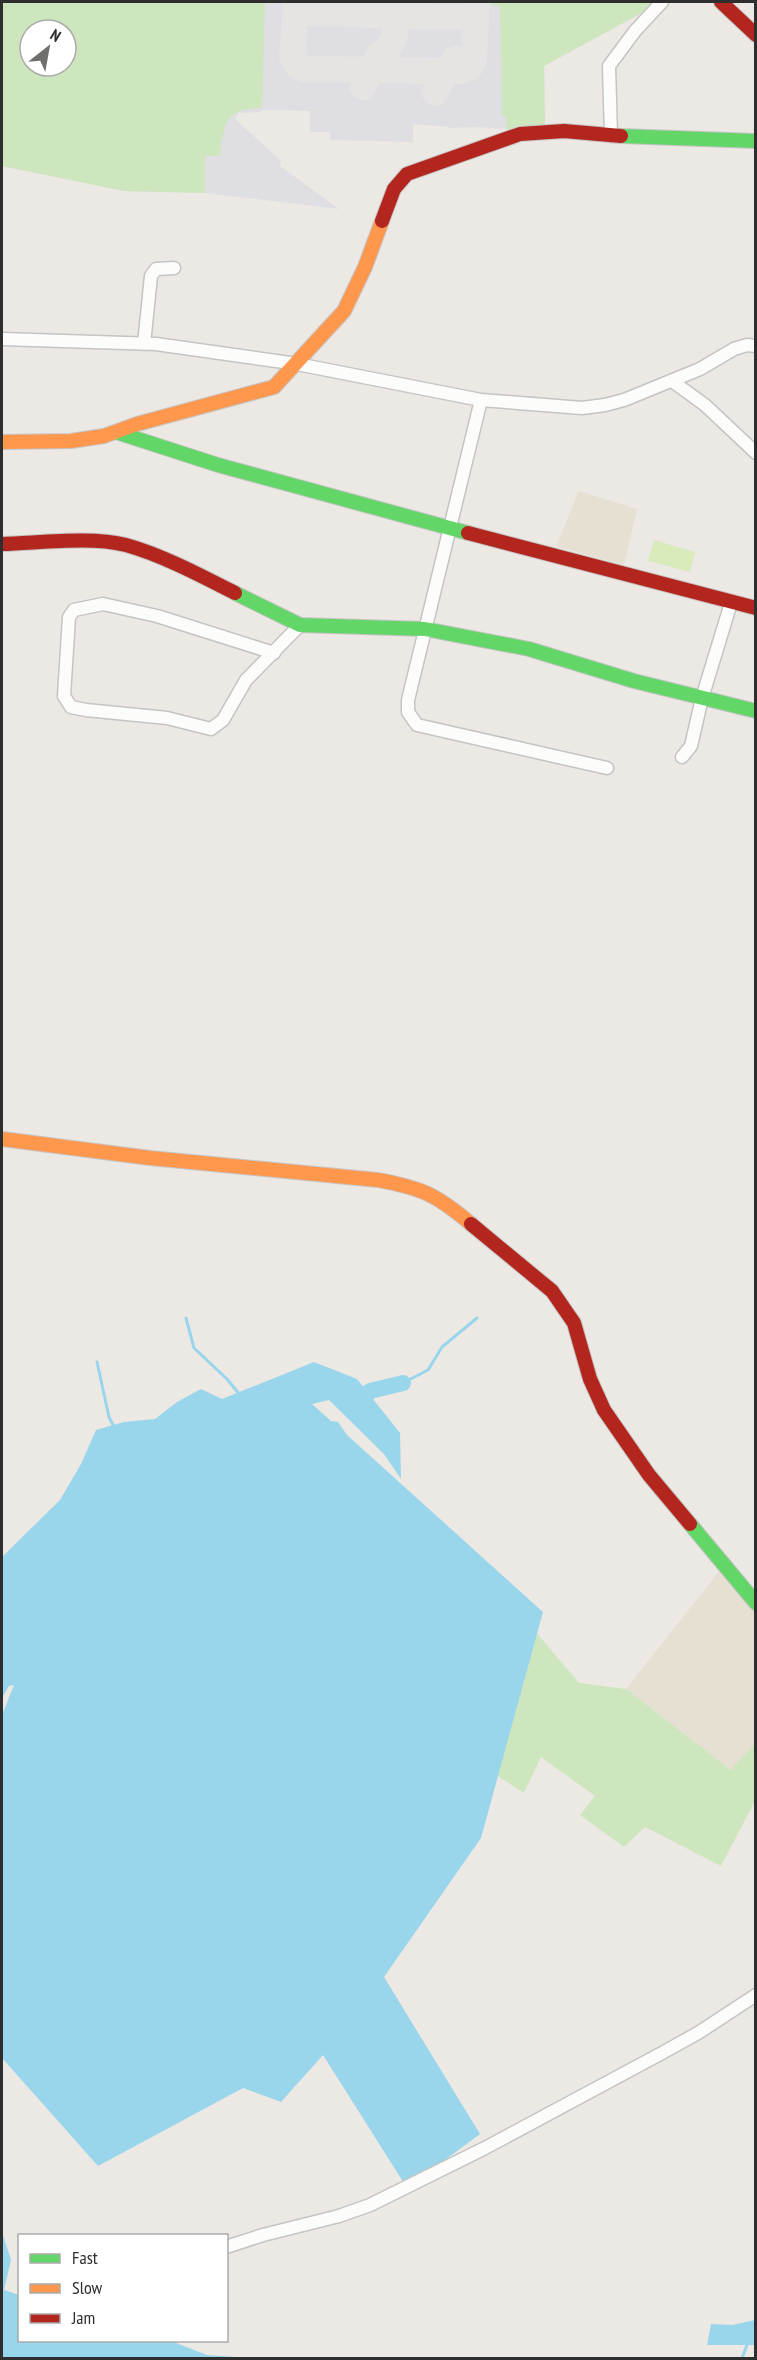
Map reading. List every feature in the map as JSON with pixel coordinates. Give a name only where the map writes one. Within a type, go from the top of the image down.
[{"type":"street","points":[[610,135],[609,66],[635,31],[662,2]]},
{"type":"street","points":[[721,2],[756,35]]},
{"type":"street","points":[[2,442],[82,441],[119,433],[137,424],[274,387],[345,311],[365,267],[394,189],[407,174],[520,134],[564,131],[756,141]]},
{"type":"street","points":[[144,344],[151,276],[156,269],[174,268]]},
{"type":"street","points":[[2,339],[144,344],[297,364],[481,400],[582,408],[624,400],[700,369],[734,349],[747,345],[756,346]]},
{"type":"street","points":[[672,381],[705,405],[756,453]]},
{"type":"street","points":[[481,400],[448,528],[408,700],[408,712],[417,725],[608,768]]},
{"type":"street","points":[[119,433],[218,465],[448,528],[756,608]]},
{"type":"street","points":[[2,544],[80,541],[125,545],[194,572],[300,625],[425,629],[529,649],[634,681],[756,711]]},
{"type":"street","points":[[682,757],[691,746],[702,698],[731,603]]},
{"type":"street","points":[[274,653],[157,616],[103,604],[74,610],[69,617],[64,696],[71,706],[86,710],[167,718],[211,729],[223,720],[246,680],[274,653],[300,625]]},
{"type":"street","points":[[2,1139],[150,1158],[378,1180],[412,1186],[444,1201],[552,1291],[574,1323],[590,1379],[604,1410],[649,1475],[756,1603]]},
{"type":"street","points":[[228,2246],[339,2216],[407,2188],[662,2053],[698,2033],[756,1995]]},
{"type":"shaded area","points":[[2,2],[655,2],[647,10],[544,66],[545,119],[506,129],[449,128],[413,124],[413,142],[330,140],[330,132],[310,132],[310,111],[263,110],[239,113],[235,119],[281,161],[280,166],[339,209],[205,193],[124,191],[2,166]]},
{"type":"shaded area","points":[[579,491],[637,509],[624,565],[556,546]]},
{"type":"shaded area","points":[[721,1569],[755,1610],[755,1743],[731,1770],[626,1689]]},
{"type":"green space","points":[[2,2],[265,2],[262,108],[240,111],[229,120],[225,126],[220,156],[205,156],[205,193],[124,191],[2,166]]},
{"type":"green space","points":[[487,2],[655,2],[647,10],[544,66],[545,127],[506,129],[506,117],[502,116],[500,6],[487,5]]},
{"type":"green space","points":[[654,540],[695,552],[690,572],[648,561]]},
{"type":"green space","points":[[535,1631],[579,1683],[626,1689],[731,1770],[755,1743],[755,1801],[721,1866],[645,1827],[624,1847],[580,1815],[595,1796],[541,1757],[524,1793],[496,1775]]},
{"type":"water","points":[[314,1362],[357,1379],[400,1433],[401,1479],[384,1454],[329,1400],[312,1404],[331,1421],[338,1422],[347,1435],[543,1612],[481,1838],[384,1977],[480,2134],[407,2188],[323,2055],[281,2102],[243,2088],[98,2166],[2,2058],[2,1715],[14,1685],[9,1686],[2,1698],[2,1557],[60,1500],[81,1464],[96,1430],[124,1422],[155,1419],[177,1402],[201,1389],[222,1399]]},
{"type":"water","points":[[2,2232],[11,2260],[4,2290],[18,2295],[18,2342],[174,2342],[207,2355],[251,2358],[2,2358]]},
{"type":"water","points":[[755,2320],[755,2345],[707,2345],[711,2324],[732,2325]]},
{"type":"waterway","points":[[186,1318],[194,1348],[227,1379],[240,1395]]},
{"type":"waterway","points":[[403,1383],[428,1370],[442,1347],[477,1318]]},
{"type":"waterway","points":[[97,1362],[109,1417],[114,1427]]},
{"type":"waterway","points":[[350,1396],[363,1400],[370,1391],[403,1383]]},
{"type":"waterway","points":[[742,2358],[747,2345]]},
{"type":"taxiway","points":[[296,2],[292,57],[299,67],[305,69],[463,71],[470,67],[474,60],[477,3]]},
{"type":"taxiway","points":[[296,2],[311,13],[463,17],[478,2]]},
{"type":"taxiway","points":[[363,87],[379,55],[389,49],[395,35],[393,22],[386,15]]},
{"type":"taxiway","points":[[435,93],[455,59]]},
{"type":"traffic: fast","points":[[621,136],[756,141]]},
{"type":"traffic: fast","points":[[119,433],[218,465],[468,533]]},
{"type":"traffic: fast","points":[[235,593],[300,625],[425,629],[529,649],[634,681],[756,711]]},
{"type":"traffic: fast","points":[[690,1524],[756,1603]]},
{"type":"traffic: slow","points":[[2,442],[71,441],[104,436],[137,424],[274,387],[344,311],[365,267],[382,221]]},
{"type":"traffic: slow","points":[[2,1139],[150,1158],[378,1180],[428,1194],[471,1224]]},
{"type":"traffic: jam","points":[[721,2],[756,35]]},
{"type":"traffic: jam","points":[[382,221],[394,189],[407,174],[520,134],[564,131],[621,136]]},
{"type":"traffic: jam","points":[[468,533],[756,608]]},
{"type":"traffic: jam","points":[[2,544],[81,540],[112,542],[140,549],[168,560],[235,593]]},
{"type":"traffic: jam","points":[[471,1224],[552,1291],[574,1323],[590,1379],[604,1410],[649,1475],[690,1524]]}]
